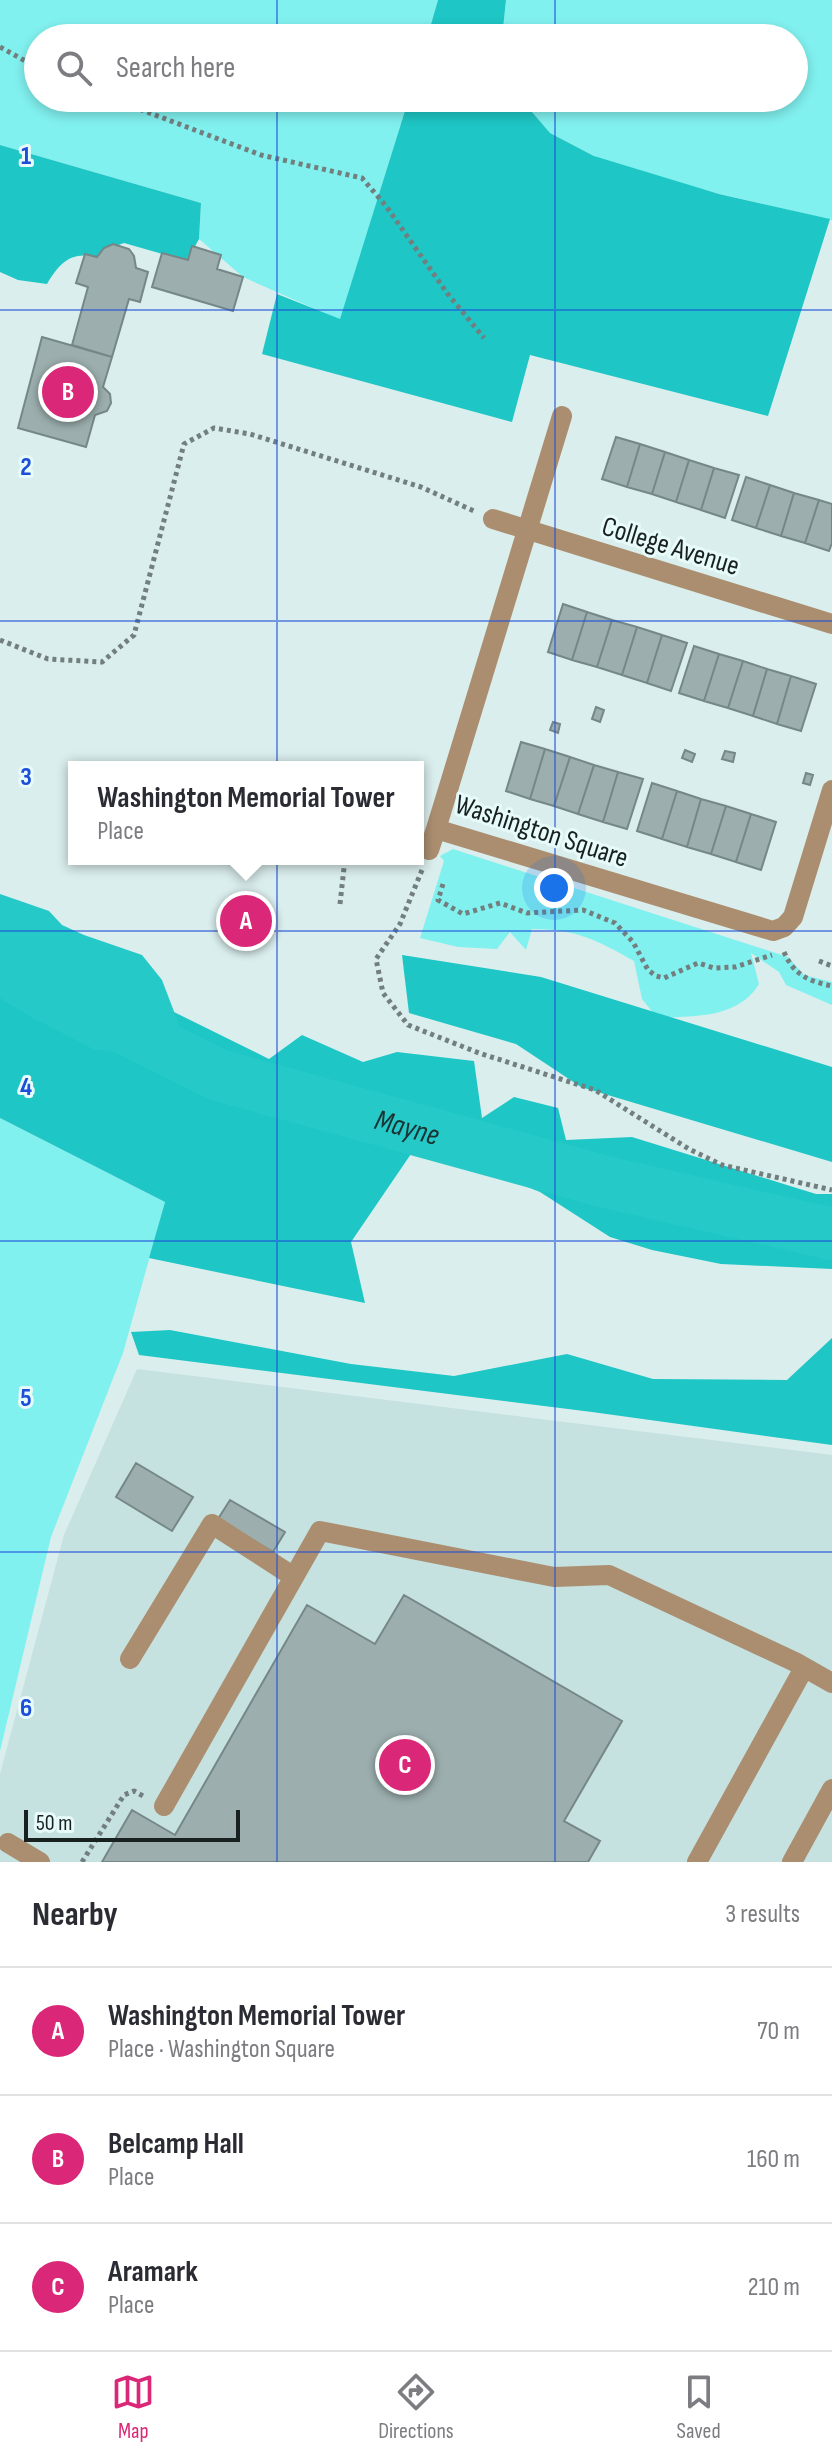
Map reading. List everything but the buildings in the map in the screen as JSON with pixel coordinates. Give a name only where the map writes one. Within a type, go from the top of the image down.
[{"type":"street","name":"Washington Square","points":[[562,416],[436,829],[761,929],[776,930]]},
{"type":"street","name":"College Avenue","points":[[493,519],[832,624]]},
{"type":"street","points":[[776,930],[784,927],[793,917],[832,790]]},
{"type":"street","points":[[429,850],[436,829]]},
{"type":"street","points":[[130,1659],[212,1524],[294,1577]]},
{"type":"street","points":[[164,1806],[320,1531],[554,1577],[609,1575],[832,1683]]},
{"type":"street","points":[[697,1862],[804,1668]]},
{"type":"street","points":[[792,1862],[832,1789]]},
{"type":"street","points":[[8,1843],[40,1862]]},
{"type":"path","points":[[0,47],[24,60]]},
{"type":"path","points":[[147,112],[261,155],[362,178],[484,338]]},
{"type":"path","points":[[0,640],[48,659],[102,662],[134,635],[184,444],[214,428],[250,434],[421,487],[493,519]]},
{"type":"path","points":[[424,863],[429,850]]},
{"type":"path","points":[[340,904],[344,865]]},
{"type":"path","points":[[423,865],[400,924],[376,959],[383,993],[408,1025],[479,1053],[595,1090],[689,1149],[722,1165],[832,1190]]},
{"type":"path","points":[[443,884],[438,900],[463,914],[500,903],[527,913],[583,910],[615,923],[633,942],[648,970],[664,978],[698,963],[714,968],[735,967],[784,951]]},
{"type":"path","points":[[776,930],[790,967],[801,977],[832,986]]},
{"type":"path","points":[[819,961],[832,966]]},
{"type":"path","points":[[82,1862],[124,1795],[134,1791],[164,1806]]},
{"type":"shaded area","points":[[0,0],[438,0],[431,24],[24,24],[24,112],[405,112],[340,320],[243,277],[199,239],[201,203],[0,145]]},
{"type":"shaded area","points":[[438,0],[506,0],[503,24],[431,24]]},
{"type":"shaded area","points":[[506,0],[832,0],[832,220],[612,165],[550,133],[532,112],[808,112],[808,24],[503,24]]},
{"type":"shaded area","points":[[405,112],[532,112],[550,133],[594,156],[719,194],[830,219],[768,416],[530,355],[512,422],[262,354],[277,294],[340,319]]},
{"type":"shaded area","points":[[0,145],[201,203],[199,239],[187,261],[124,243],[99,258],[81,256],[68,260],[47,284],[18,280],[0,272]]},
{"type":"shaded area","points":[[453,849],[788,957],[804,975],[832,982],[832,1005],[786,985],[779,972],[751,953],[759,984],[739,1004],[700,1016],[657,1018],[642,999],[634,961],[586,937],[532,929],[526,950],[510,932],[497,949],[458,947],[420,938],[444,861],[440,856]]},
{"type":"shaded area","points":[[0,894],[49,911],[62,925],[84,935],[142,955],[162,980],[178,1022],[174,1052],[95,1050],[0,998]]},
{"type":"shaded area","points":[[0,926],[269,1059],[302,1035],[363,1062],[397,1052],[474,1061],[482,1118],[514,1097],[558,1108],[566,1140],[632,1137],[816,1194],[832,1194],[832,1269],[721,1264],[652,1250],[610,1237],[540,1192],[453,1157],[413,1151],[351,1242],[365,1303],[149,1258],[165,1202],[0,1118]]},
{"type":"shaded area","points":[[402,955],[541,977],[832,1067],[832,1162],[581,1087],[516,1044],[409,1013]]},
{"type":"shaded area","points":[[0,1118],[165,1202],[123,1353],[51,1537],[0,1751]]},
{"type":"shaded area","points":[[170,1330],[351,1364],[454,1376],[567,1354],[653,1379],[787,1380],[832,1338],[832,1445],[139,1355],[131,1332]]},
{"type":"shaded area","points":[[137,1369],[832,1455],[832,1862],[0,1862],[0,1774],[64,1535]]},
{"type":"waterway","name":"Mayne","points":[[0,966],[218,1075],[606,1182],[832,1234]]},
{"type":"place","name":"Belcamp Hall","points":[[68,392]]},
{"type":"place","name":"Washington Memorial Tower","points":[[246,921]]},
{"type":"place","name":"Aramark","points":[[405,1765]]}]
